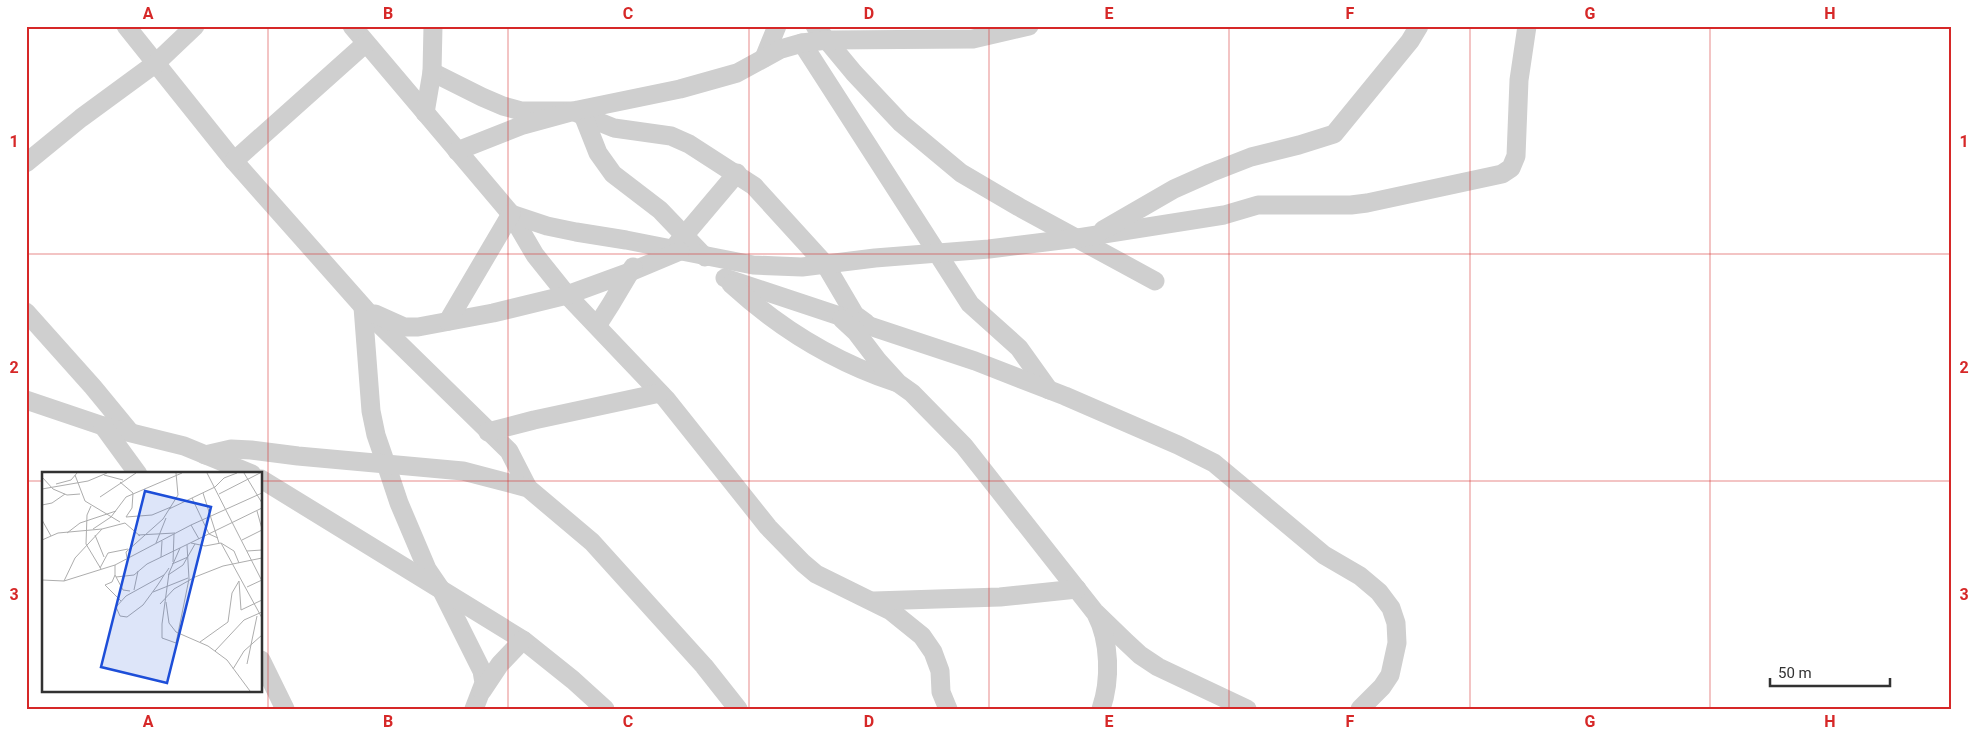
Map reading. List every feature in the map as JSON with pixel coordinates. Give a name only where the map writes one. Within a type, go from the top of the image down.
[{"type":"street","points":[[126,26],[234,161],[363,307],[509,451],[528,488],[592,542],[704,666],[738,709]]},
{"type":"street","points":[[26,163],[81,118],[156,63],[195,26]]},
{"type":"street","points":[[352,26],[511,214],[535,255],[567,295],[660,393],[768,526],[816,574],[891,611],[922,636],[933,652],[940,671],[941,692],[948,709]]},
{"type":"street","points":[[424,113],[432,72],[433,26]]},
{"type":"street","points":[[764,58],[777,26]]},
{"type":"street","points":[[457,151],[523,125],[680,89],[737,73],[781,49],[802,43],[821,33],[973,39],[1029,26]]},
{"type":"street","points":[[1087,236],[1201,177],[1251,157],[1334,134],[1410,41],[1419,26]]},
{"type":"street","points":[[511,214],[547,226],[645,243],[678,246],[704,256],[753,265],[802,267],[1087,236],[1224,214],[1258,205],[1351,205],[1366,203],[1502,174],[1511,168],[1516,156],[1519,80],[1527,26]]},
{"type":"street","points":[[821,33],[854,73],[901,123],[961,173],[1087,236],[1155,281]]},
{"type":"street","points":[[234,161],[366,43]]},
{"type":"street","points":[[802,43],[970,304],[1019,348],[1048,390]]},
{"type":"street","points":[[432,72],[482,98],[521,111],[578,113],[614,128],[679,138],[754,186],[825,264],[855,315],[870,326]]},
{"type":"street","points":[[578,113],[598,153],[613,174],[650,201],[678,246]]},
{"type":"street","points":[[363,307],[387,321],[404,327],[418,327],[567,295],[630,272],[678,246],[737,174]]},
{"type":"street","points":[[448,322],[511,214]]},
{"type":"street","points":[[596,326],[630,272],[645,243]]},
{"type":"street","points":[[704,256],[725,278],[774,320],[809,342],[862,369],[898,383]]},
{"type":"street","points":[[725,278],[975,361],[1178,445],[1214,463],[1324,554],[1360,576],[1379,592],[1391,608],[1396,624],[1397,643],[1390,675],[1382,687],[1360,709]]},
{"type":"street","points":[[363,307],[371,411],[376,435],[399,503],[426,569],[442,591],[482,671],[484,683],[477,702]]},
{"type":"street","points":[[26,312],[93,387],[130,432]]},
{"type":"street","points":[[837,315],[856,332],[898,383],[912,393],[964,446],[1094,611],[1140,655],[1158,667],[1227,704],[1247,709]]},
{"type":"street","points":[[975,361],[1023,355]]},
{"type":"street","points":[[488,432],[534,420],[660,393]]},
{"type":"street","points":[[26,400],[103,426],[184,446],[247,472]]},
{"type":"street","points":[[103,426],[137,472]]},
{"type":"street","points":[[206,455],[231,449],[252,450],[463,471],[528,488]]},
{"type":"street","points":[[262,480],[523,640],[573,680],[605,709]]},
{"type":"street","points":[[870,601],[1000,597],[1077,589]]},
{"type":"street","points":[[1094,611],[1099,620],[1104,639],[1107,661],[1107,684],[1101,709]]},
{"type":"street","points":[[477,702],[500,664],[523,640]]},
{"type":"street","points":[[262,662],[285,709]]}]
